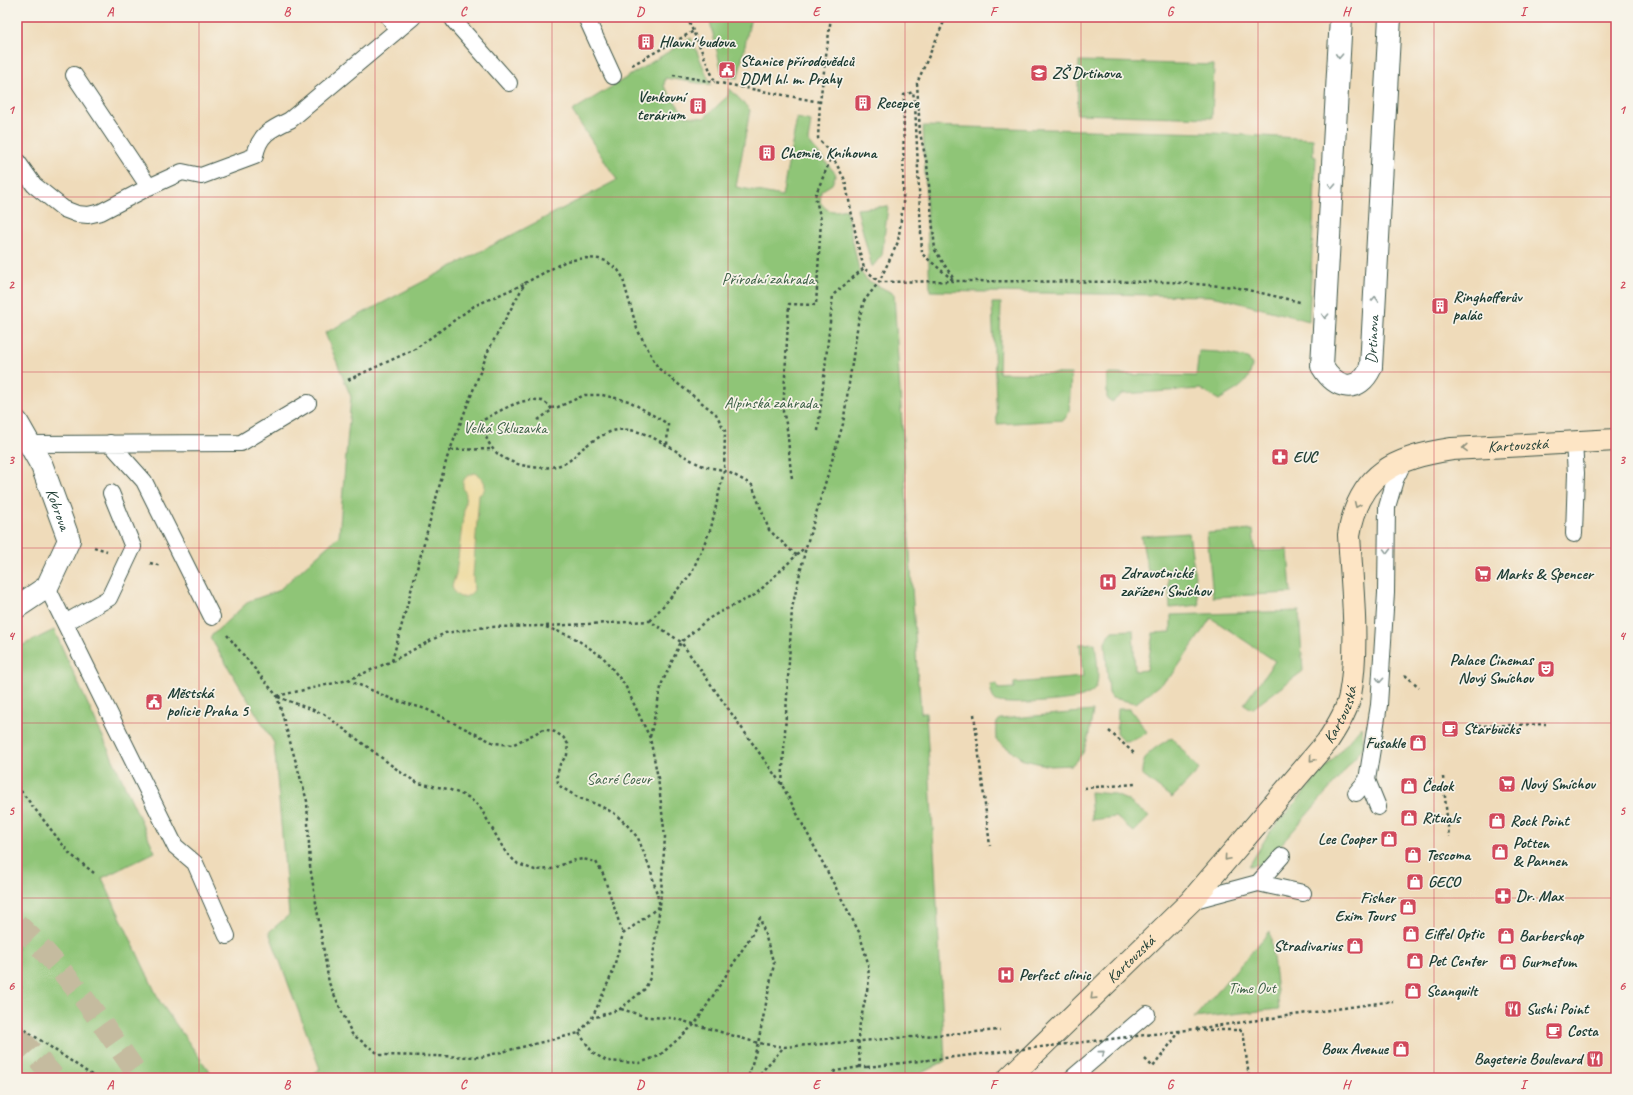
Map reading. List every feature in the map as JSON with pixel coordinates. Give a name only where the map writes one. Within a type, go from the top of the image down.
[{"type":"main road","name":"Kartouzská","points":[[1009,1078],[1190,901],[1327,742],[1336,729],[1350,696],[1354,647],[1349,535],[1357,504],[1376,478],[1387,468],[1415,455],[1452,449],[1574,444],[1616,440]]},
{"type":"street","name":"Drtinova","points":[[1341,17],[1322,366],[1335,382],[1346,385],[1358,384],[1366,378],[1371,367],[1390,17]]},
{"type":"street","name":"Kobrova","points":[[17,422],[42,466],[69,540],[47,587]]},
{"type":"street","points":[[17,607],[47,587]]},
{"type":"lane","points":[[17,161],[34,185],[64,209],[77,214],[88,215],[101,212],[182,172],[201,176],[255,156],[257,146],[263,136],[272,129],[290,120],[393,23],[413,17]]},
{"type":"lane","points":[[452,17],[509,83]]},
{"type":"lane","points":[[586,17],[613,76]]},
{"type":"lane","points":[[74,75],[149,187]]},
{"type":"lane","points":[[29,444],[241,443],[308,402]]},
{"type":"lane","points":[[110,443],[144,481],[212,617]]},
{"type":"lane","points":[[1574,444],[1576,473],[1574,534]]},
{"type":"lane","points":[[1356,793],[1367,780],[1379,705],[1386,593],[1387,507],[1395,480],[1405,459]]},
{"type":"lane","points":[[65,623],[109,598],[133,547],[111,493]]},
{"type":"lane","points":[[47,587],[175,846],[195,863],[227,936]]},
{"type":"lane","points":[[1367,780],[1378,807]]},
{"type":"lane","points":[[1258,883],[1282,856]]},
{"type":"lane","points":[[1190,901],[1258,883],[1303,893]]},
{"type":"lane","points":[[1072,1078],[1147,1014]]},
{"type":"path","points":[[687,17],[694,30],[715,82]]},
{"type":"path","points":[[831,17],[820,102],[818,138],[832,156],[845,180],[858,246],[864,268],[879,282],[1170,282],[1235,287],[1307,304]]},
{"type":"path","points":[[946,17],[917,83],[920,133],[927,164],[935,250],[954,281]]},
{"type":"path","points":[[636,63],[645,56],[694,30]]},
{"type":"path","points":[[673,75],[820,102]]},
{"type":"path","points":[[782,785],[792,608],[806,547],[843,424],[858,324],[864,301],[879,282],[898,242],[903,205],[904,95],[913,92],[915,104],[922,254],[954,281]]},
{"type":"path","points":[[792,478],[787,424],[783,412],[789,304],[816,305],[821,220],[815,196],[832,156]]},
{"type":"path","points":[[348,380],[415,349],[474,306],[525,284],[566,261],[576,259],[599,259],[606,261],[618,270],[622,276],[637,329],[658,368],[716,414],[725,431],[724,471],[711,528],[691,574],[650,621]]},
{"type":"path","points":[[818,431],[833,295],[864,268]]},
{"type":"path","points":[[392,661],[451,450],[488,349],[525,284]]},
{"type":"path","points":[[551,408],[558,407],[585,395],[602,395],[629,401],[668,424],[667,446]]},
{"type":"path","points":[[551,408],[539,399],[525,401],[507,408],[480,422],[493,449],[504,459],[520,464],[539,467],[553,466],[567,462],[585,447],[609,433],[618,430],[636,431],[667,446],[702,466],[724,471],[752,485],[769,530],[797,556]]},
{"type":"path","points":[[538,420],[550,413],[552,410],[551,408]]},
{"type":"path","points":[[451,450],[493,449]]},
{"type":"path","points":[[69,540],[166,568]]},
{"type":"path","points":[[650,738],[662,683],[681,642],[714,616],[755,594],[806,547]]},
{"type":"path","points":[[212,617],[277,696],[307,801],[310,866],[328,983],[352,1034],[380,1055],[481,1058],[579,1033],[592,1018],[612,974],[623,934],[604,874],[596,862],[583,859],[571,861],[552,869],[535,870],[518,864],[506,853],[480,807],[468,797],[448,789],[418,783],[403,774],[324,714],[277,696]]},
{"type":"path","points":[[277,696],[348,680],[392,661],[445,633],[486,627],[650,621],[681,642],[782,785],[860,932],[868,963],[869,981],[857,1041],[860,1068]]},
{"type":"path","points":[[543,626],[573,637],[603,657],[625,686],[650,738],[658,778],[665,837],[660,906],[650,978],[645,989],[620,1009],[592,1018]]},
{"type":"path","points":[[1403,673],[1419,687]]},
{"type":"path","points":[[348,680],[394,700],[426,709],[494,743],[512,744],[544,729],[555,732],[563,737],[568,744],[567,755],[560,764],[557,776],[558,783],[579,798],[614,813],[631,829],[638,838],[651,871],[660,906]]},
{"type":"path","points":[[974,714],[990,846]]},
{"type":"path","points":[[1478,726],[1546,724]]},
{"type":"path","points":[[1109,731],[1135,754]]},
{"type":"path","points":[[1443,777],[1449,837]]},
{"type":"path","points":[[1084,788],[1136,784]]},
{"type":"path","points":[[17,786],[70,854],[94,873]]},
{"type":"path","points":[[623,934],[660,906]]},
{"type":"path","points":[[579,1033],[593,1053],[608,1061],[639,1063],[659,1056],[694,1024],[751,936],[760,918],[774,964],[758,1043],[748,1078]]},
{"type":"path","points":[[832,1078],[835,1071],[1180,1031],[1393,1001]]},
{"type":"path","points":[[620,1009],[647,1018],[673,1018],[758,1043],[784,1048],[1000,1030]]},
{"type":"path","points":[[17,1021],[33,1035],[96,1078]]},
{"type":"path","points":[[1187,1030],[1243,1030],[1249,1078]]},
{"type":"path","points":[[1145,1059],[1152,1066],[1180,1031]]},
{"type":"path","points":[[756,1078],[784,1048]]},
{"type":"green space","points":[[709,17],[751,17],[738,78],[723,77]]},
{"type":"green space","name":"Sacré Coeur","points":[[691,38],[711,85],[665,78],[664,86],[685,116],[704,118],[728,96],[729,88],[750,110],[736,187],[782,196],[797,118],[811,121],[808,141],[836,174],[832,184],[821,191],[820,202],[831,211],[846,209],[859,270],[867,280],[894,294],[918,684],[921,713],[926,713],[945,1061],[912,1078],[309,1078],[320,1069],[269,932],[289,915],[274,743],[210,637],[249,601],[278,591],[339,536],[351,397],[325,333],[617,180],[572,111]]},
{"type":"green space","points":[[1079,61],[1214,65],[1212,118],[1077,114]]},
{"type":"green space","points":[[923,126],[1212,133],[1313,139],[1313,156],[1316,157],[1309,321],[1209,296],[930,291]]},
{"type":"green space","points":[[888,206],[882,255],[872,267],[857,209]]},
{"type":"green space","points":[[992,303],[1001,303],[999,373],[1071,374],[1069,412],[1064,420],[997,424]]},
{"type":"green space","points":[[1199,351],[1218,352],[1248,358],[1252,365],[1248,378],[1236,390],[1219,400],[1200,389],[1122,394],[1112,402],[1107,398],[1107,374],[1196,376]]},
{"type":"green space","points":[[1253,530],[1255,551],[1288,550],[1291,593],[1213,597],[1207,533]]},
{"type":"green space","points":[[1189,533],[1199,605],[1170,608],[1168,571],[1148,571],[1141,536]]},
{"type":"green space","points":[[1299,611],[1303,671],[1252,709],[1244,704],[1275,661],[1211,618],[1173,674],[1136,703],[1112,698],[1109,693],[1105,643],[1108,635],[1112,631],[1133,630],[1135,671],[1147,670],[1153,633],[1171,632],[1171,615]]},
{"type":"green space","points":[[54,630],[155,852],[102,878],[160,1002],[214,1078],[17,1078],[17,648]]},
{"type":"green space","points":[[1095,643],[1098,680],[1095,689],[1089,694],[1076,699],[1024,703],[996,701],[993,697],[990,684],[997,684],[998,689],[1014,688],[1014,683],[1083,677],[1080,644]]},
{"type":"green space","points":[[1118,709],[1130,709],[1147,732],[1136,739],[1123,741],[1117,735]]},
{"type":"green space","points":[[1093,711],[1089,734],[1083,753],[1072,765],[1050,766],[1024,760],[996,740],[996,726],[1000,719]]},
{"type":"green space","points":[[1361,727],[1364,746],[1339,778],[1264,864],[1249,866],[1269,833]]},
{"type":"green space","points":[[1172,737],[1199,770],[1172,798],[1142,775],[1142,768],[1147,756],[1155,748]]},
{"type":"green space","points":[[1090,792],[1113,794],[1127,800],[1149,817],[1134,832],[1116,817],[1092,820]]},
{"type":"green space","name":"Time Out","points":[[1270,931],[1279,1009],[1194,1018]]},
{"type":"sand","points":[[474,473],[481,477],[485,486],[479,495],[473,576],[474,590],[468,596],[461,597],[456,594],[452,586],[456,574],[466,494],[463,484],[467,476]]},
{"type":"tunnel","points":[[17,924],[35,941],[83,997],[140,1078]]},
{"type":"tunnel","points":[[17,1035],[55,1078]]},
{"type":"place","name":"Hlavní budova","points":[[646,42]]},
{"type":"place","name":"Stanice přírodovědců DDM hl. m. Prahy","points":[[727,70]]},
{"type":"place","name":"ZŠ Drtinova","points":[[1039,73]]},
{"type":"place","name":"Recepce","points":[[863,103]]},
{"type":"place","name":"Venkovní terárium","points":[[698,106]]},
{"type":"place","name":"Chemie, Knihovna","points":[[767,153]]},
{"type":"place","name":"Ringhofferův palác","points":[[1440,306]]},
{"type":"place","name":"EUC","points":[[1280,457]]},
{"type":"place","name":"Marks & Spencer","points":[[1483,574]]},
{"type":"place","name":"Zdravotnické zařízení Smíchov","points":[[1108,582]]},
{"type":"place","name":"Palace Cinemas Nový Smíchov","points":[[1546,669]]},
{"type":"place","name":"Městská policie Praha 5","points":[[154,702]]},
{"type":"place","name":"Starbucks","points":[[1450,729]]},
{"type":"place","name":"Fusakle","points":[[1418,743]]},
{"type":"place","name":"Nový Smíchov","points":[[1507,784]]},
{"type":"place","name":"Čedok","points":[[1409,786]]},
{"type":"place","name":"Rituals","points":[[1409,818]]},
{"type":"place","name":"Rock Point","points":[[1497,821]]},
{"type":"place","name":"Lee Cooper","points":[[1389,839]]},
{"type":"place","name":"Potten & Pannen","points":[[1500,852]]},
{"type":"place","name":"Tescoma","points":[[1413,855]]},
{"type":"place","name":"GECO","points":[[1415,882]]},
{"type":"place","name":"Dr. Max","points":[[1503,896]]},
{"type":"place","name":"Fisher Exim Tours","points":[[1408,907]]},
{"type":"place","name":"Eiffel Optic","points":[[1411,934]]},
{"type":"place","name":"Barbershop","points":[[1506,936]]},
{"type":"place","name":"Stradivarius","points":[[1355,946]]},
{"type":"place","name":"Pet Center","points":[[1415,961]]},
{"type":"place","name":"Gurmetum","points":[[1508,962]]},
{"type":"place","name":"Perfect clinic","points":[[1006,975]]},
{"type":"place","name":"Scanquilt","points":[[1413,991]]},
{"type":"place","name":"Sushi Point","points":[[1513,1009]]},
{"type":"place","name":"Costa","points":[[1554,1031]]},
{"type":"place","name":"Boux Avenue","points":[[1401,1049]]},
{"type":"place","name":"Bageterie Boulevard","points":[[1595,1059]]},
{"type":"park label","name":"Přírodní zahrada","points":[[768,279]]},
{"type":"park label","name":"Alpínská zahrada","points":[[771,403]]},
{"type":"park label","name":"Velká Skluzavka","points":[[505,428]]}]
